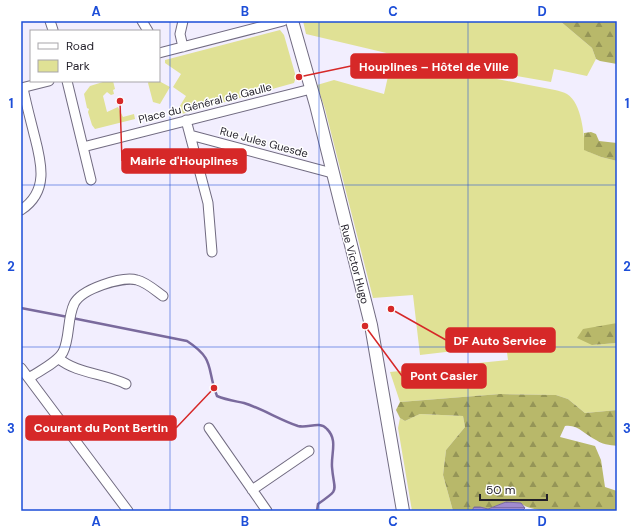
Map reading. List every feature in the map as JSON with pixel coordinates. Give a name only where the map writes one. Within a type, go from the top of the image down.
[{"type":"main road","name":"Rue Victor Hugo","points":[[292,21],[311,88],[373,336],[403,511]]},
{"type":"street","points":[[50,21],[53,30]]},
{"type":"street","points":[[142,21],[147,30]]},
{"type":"street","points":[[183,21],[180,34],[183,47]]},
{"type":"street","points":[[160,53],[283,21]]},
{"type":"street","points":[[21,210],[35,196],[41,180],[42,169],[22,88],[45,82]]},
{"type":"street","points":[[67,82],[91,180]]},
{"type":"street","name":"Place du Général de Gaulle","points":[[83,147],[311,88]]},
{"type":"street","points":[[186,120],[208,204],[212,252]]},
{"type":"street","name":"Rue Jules Guesde","points":[[190,135],[332,173]]},
{"type":"street","points":[[29,378],[58,358],[64,348],[72,310],[79,298],[110,282],[137,280],[163,296]]},
{"type":"street","points":[[58,358],[69,367],[115,379],[126,384]]},
{"type":"street","points":[[21,368],[128,511]]},
{"type":"street","points":[[209,428],[267,511]]},
{"type":"street","points":[[252,490],[309,451]]},
{"type":"green space","points":[[303,21],[560,21],[592,48],[596,59],[587,76],[554,69],[551,82],[395,55],[306,34]]},
{"type":"green space","points":[[560,21],[617,21],[617,64],[596,59],[592,48]]},
{"type":"green space","points":[[280,30],[284,35],[296,77],[294,83],[178,115],[175,114],[186,96],[173,87],[181,74],[165,63],[165,60]]},
{"type":"green space","points":[[392,59],[555,90],[567,94],[576,104],[579,112],[583,128],[585,150],[601,157],[617,161],[617,323],[612,325],[592,345],[617,343],[617,410],[585,413],[568,399],[556,395],[500,394],[400,402],[390,372],[508,360],[506,345],[420,355],[413,295],[373,298],[325,109],[317,85],[334,80],[384,94]]},
{"type":"green space","points":[[103,82],[113,82],[115,89],[113,90],[114,94],[111,95],[107,92],[103,96],[107,112],[118,107],[123,117],[134,114],[135,119],[95,129],[92,125],[84,94],[90,86]]},
{"type":"green space","points":[[160,82],[170,87],[160,104],[153,102],[148,83]]},
{"type":"green space","points":[[591,132],[596,134],[599,141],[617,143],[617,161],[601,157],[584,150],[584,133]]},
{"type":"green space","points":[[617,323],[617,343],[592,345],[577,338],[583,329]]},
{"type":"green space","points":[[500,394],[556,395],[568,399],[585,413],[617,410],[617,446],[600,442],[578,428],[570,426],[565,426],[560,437],[595,446],[601,460],[605,487],[617,491],[617,511],[566,512],[538,510],[521,503],[506,502],[488,509],[474,507],[472,511],[453,511],[443,475],[446,450],[465,427],[463,416],[420,414],[405,421],[400,418],[396,410],[400,402]]},
{"type":"green space","points":[[420,414],[463,416],[465,427],[446,450],[443,475],[453,511],[412,511],[398,428],[400,418],[405,421]]},
{"type":"shaded area","points":[[506,502],[521,503],[525,508],[522,511],[472,511],[474,507],[488,509]]},
{"type":"waterway","points":[[21,308],[68,317]]},
{"type":"waterway","points":[[72,318],[187,341],[206,359],[217,396],[251,405],[298,426],[324,426],[330,433],[333,442],[332,467],[335,486],[333,492],[318,504],[317,511]]},
{"type":"place","name":"Houplines – Hôtel de Ville","points":[[299,77]]},
{"type":"place","name":"Mairie d'Houplines","points":[[120,101]]},
{"type":"place","name":"DF Auto Service","points":[[391,309]]},
{"type":"place","name":"Pont Casier","points":[[365,326]]},
{"type":"place","name":"Courant du Pont Bertin","points":[[214,388]]}]
